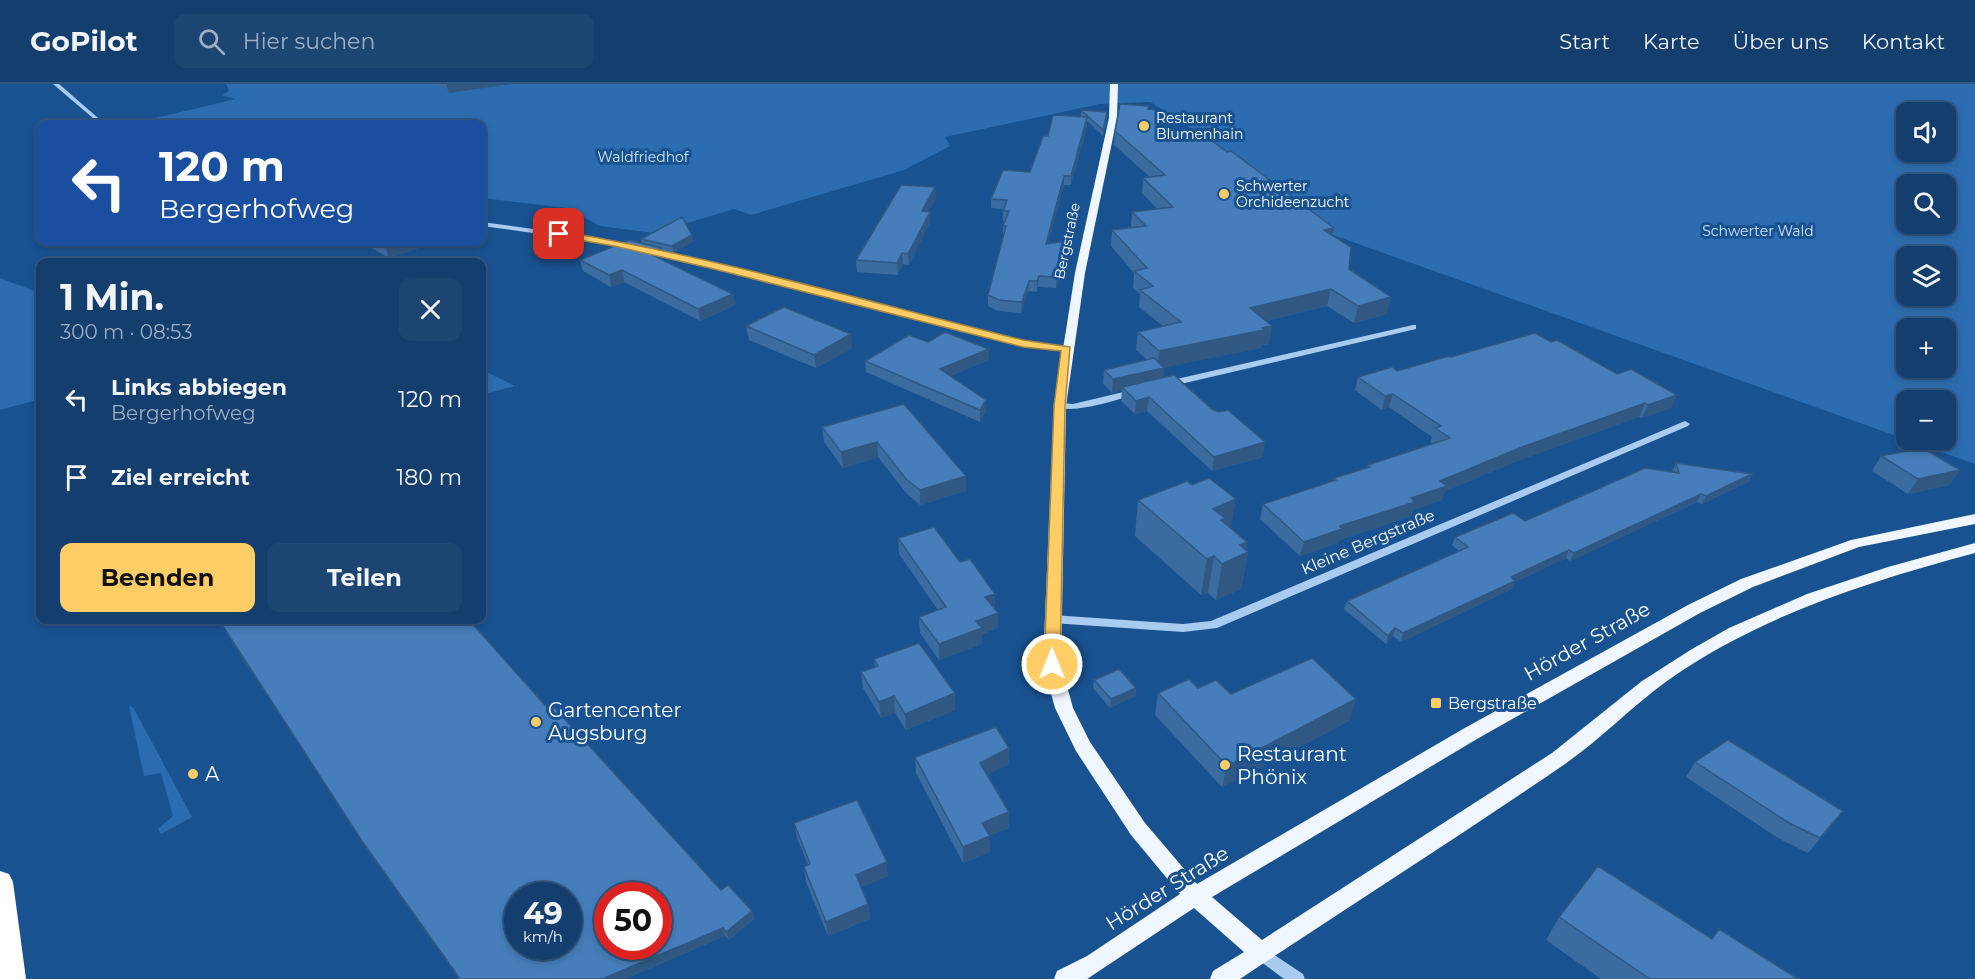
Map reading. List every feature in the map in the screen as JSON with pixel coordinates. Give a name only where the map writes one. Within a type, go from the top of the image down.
[{"type":"highway","points":[[0,882],[12,979]]},
{"type":"main road","name":"Bergstraße","points":[[1114,84],[1113,118],[1080,273],[1060,406],[1052,664],[1064,708],[1078,736],[1138,829],[1195,897],[1261,953]]},
{"type":"main road","name":"Hörder Straße","points":[[1065,979],[1095,963],[1195,897],[1516,707],[1694,609],[1747,583],[1857,543],[1975,519]]},
{"type":"main road","points":[[1221,979],[1565,754],[1661,676],[1728,636],[1815,596],[1898,568],[1975,548]]},
{"type":"street","points":[[56,84],[98,120]]},
{"type":"street","points":[[486,225],[636,248],[1023,343],[1067,349]]},
{"type":"street","points":[[1164,385],[1413,327]]},
{"type":"street","points":[[1060,406],[1073,407],[1141,391]]},
{"type":"street","name":"Kleine Bergstraße","points":[[1052,619],[1183,628],[1213,625],[1685,424]]},
{"type":"street","points":[[1261,953],[1297,979]]},
{"type":"green space","name":"Schwerter Wald","points":[[226,84],[1975,84],[1975,464],[1936,450],[1956,450],[1956,390],[1896,390],[1896,435],[1319,230],[1178,119],[1150,102],[1100,104],[945,137],[950,146],[904,170],[751,215],[734,209],[654,233],[600,226],[566,208],[486,198],[486,120],[147,120],[236,99],[222,95],[229,91]]},
{"type":"green space","points":[[0,278],[36,292],[36,400],[0,410]]},
{"type":"green space","points":[[486,372],[515,386],[486,394]]},
{"type":"green space","points":[[129,706],[133,707],[192,817],[161,834],[158,829],[173,816],[161,773],[144,776]]},
{"type":"building","points":[[1120,104],[1149,106],[1148,109],[1157,110],[1157,115],[1166,116],[1164,138],[1203,134],[1227,152],[1231,151],[1334,228],[1324,230],[1351,247],[1349,269],[1391,297],[1358,306],[1331,289],[1250,308],[1272,326],[1262,328],[1264,330],[1159,351],[1138,332],[1181,322],[1140,290],[1153,286],[1134,271],[1147,268],[1112,230],[1146,226],[1132,212],[1173,207],[1143,178],[1165,175],[1115,131]]},
{"type":"building","points":[[1081,110],[1107,112],[1103,130]]},
{"type":"building","points":[[1053,115],[1087,117],[1071,176],[1064,176],[1046,244],[1067,241],[1056,277],[1039,276],[1037,281],[1029,281],[1022,302],[999,300],[988,295],[1006,226],[1003,226],[1009,211],[1003,211],[1007,200],[991,199],[1003,170],[1030,172],[1043,136],[1048,136]]},
{"type":"building","points":[[901,185],[935,187],[922,211],[930,212],[908,254],[902,253],[897,263],[856,260]]},
{"type":"building","points":[[682,217],[692,235],[672,246],[641,239]]},
{"type":"building","points":[[629,240],[661,248],[650,254],[733,294],[698,309],[622,270],[609,275],[580,260]]},
{"type":"building","points":[[784,307],[851,334],[814,355],[746,326]]},
{"type":"building","points":[[945,332],[989,349],[940,369],[986,400],[980,410],[865,361],[909,335],[928,342]]},
{"type":"building","points":[[1535,333],[1551,342],[1557,340],[1617,374],[1631,369],[1677,395],[1648,405],[1645,403],[1522,447],[1440,481],[1447,486],[1411,498],[1415,502],[1340,526],[1342,529],[1304,542],[1263,504],[1336,480],[1334,478],[1370,467],[1368,465],[1450,438],[1435,428],[1441,426],[1393,394],[1385,396],[1358,377],[1392,367],[1397,371]]},
{"type":"building","points":[[1154,358],[1164,368],[1113,379],[1104,370]]},
{"type":"building","points":[[1174,375],[1212,409],[1219,412],[1228,410],[1265,442],[1214,457],[1149,397],[1136,401],[1122,387]]},
{"type":"building","points":[[904,404],[966,476],[920,490],[906,479],[877,442],[841,452],[822,427]]},
{"type":"building","points":[[1912,450],[1926,450],[1960,470],[1918,479],[1881,456]]},
{"type":"building","points":[[1676,463],[1752,474],[1706,496],[1701,494],[1574,553],[1569,550],[1511,577],[1515,581],[1403,633],[1395,628],[1388,636],[1347,601],[1468,547],[1455,537],[1513,513],[1525,521],[1645,468],[1679,473]]},
{"type":"building","points":[[1209,478],[1236,499],[1213,509],[1225,518],[1221,520],[1247,542],[1240,545],[1248,552],[1222,564],[1214,556],[1207,559],[1138,500],[1187,481],[1192,485]]},
{"type":"building","points":[[934,527],[960,562],[970,559],[995,594],[985,597],[998,613],[976,621],[982,628],[939,644],[919,617],[946,607],[898,538]]},
{"type":"building","name":"Gartencenter Augsburg","points":[[222,624],[473,624],[546,706],[551,704],[721,890],[728,885],[752,911],[726,932],[723,928],[672,949],[672,882],[594,882],[594,960],[647,960],[602,979],[460,979],[362,841]]},
{"type":"building","points":[[919,643],[955,693],[905,714],[894,696],[879,702],[861,672],[878,666],[874,659]]},
{"type":"building","points":[[1312,658],[1356,699],[1227,766],[1158,693],[1189,679],[1198,688],[1216,680],[1231,694]]},
{"type":"building","points":[[1119,669],[1136,688],[1111,699],[1094,680]]},
{"type":"building","points":[[996,727],[1009,748],[980,763],[1009,812],[982,823],[990,836],[963,847],[915,757]]},
{"type":"building","points":[[1728,740],[1843,811],[1820,838],[1789,823],[1695,762]]},
{"type":"building","points":[[857,800],[887,862],[856,875],[868,904],[826,922],[804,867],[810,864],[794,823]]},
{"type":"building","points":[[1598,866],[1712,939],[1719,929],[1798,979],[1650,979],[1559,917]]},
{"type":"place","name":"Restaurant Blumenhain","points":[[1144,126]]},
{"type":"place","name":"Schwerter Orchideenzucht","points":[[1224,194]]},
{"type":"place","name":"Bergstraße","points":[[1436,703]]},
{"type":"place","name":"Gartencenter Augsburg","points":[[536,722]]},
{"type":"place","name":"Restaurant Phönix","points":[[1225,765]]},
{"type":"place","name":"A","points":[[193,774]]},
{"type":"route","points":[[559,234],[614,243],[715,266],[1023,343],[1067,349],[1060,406],[1052,664]]},
{"type":"park label","name":"Waldfriedhof","points":[[643,157]]}]
